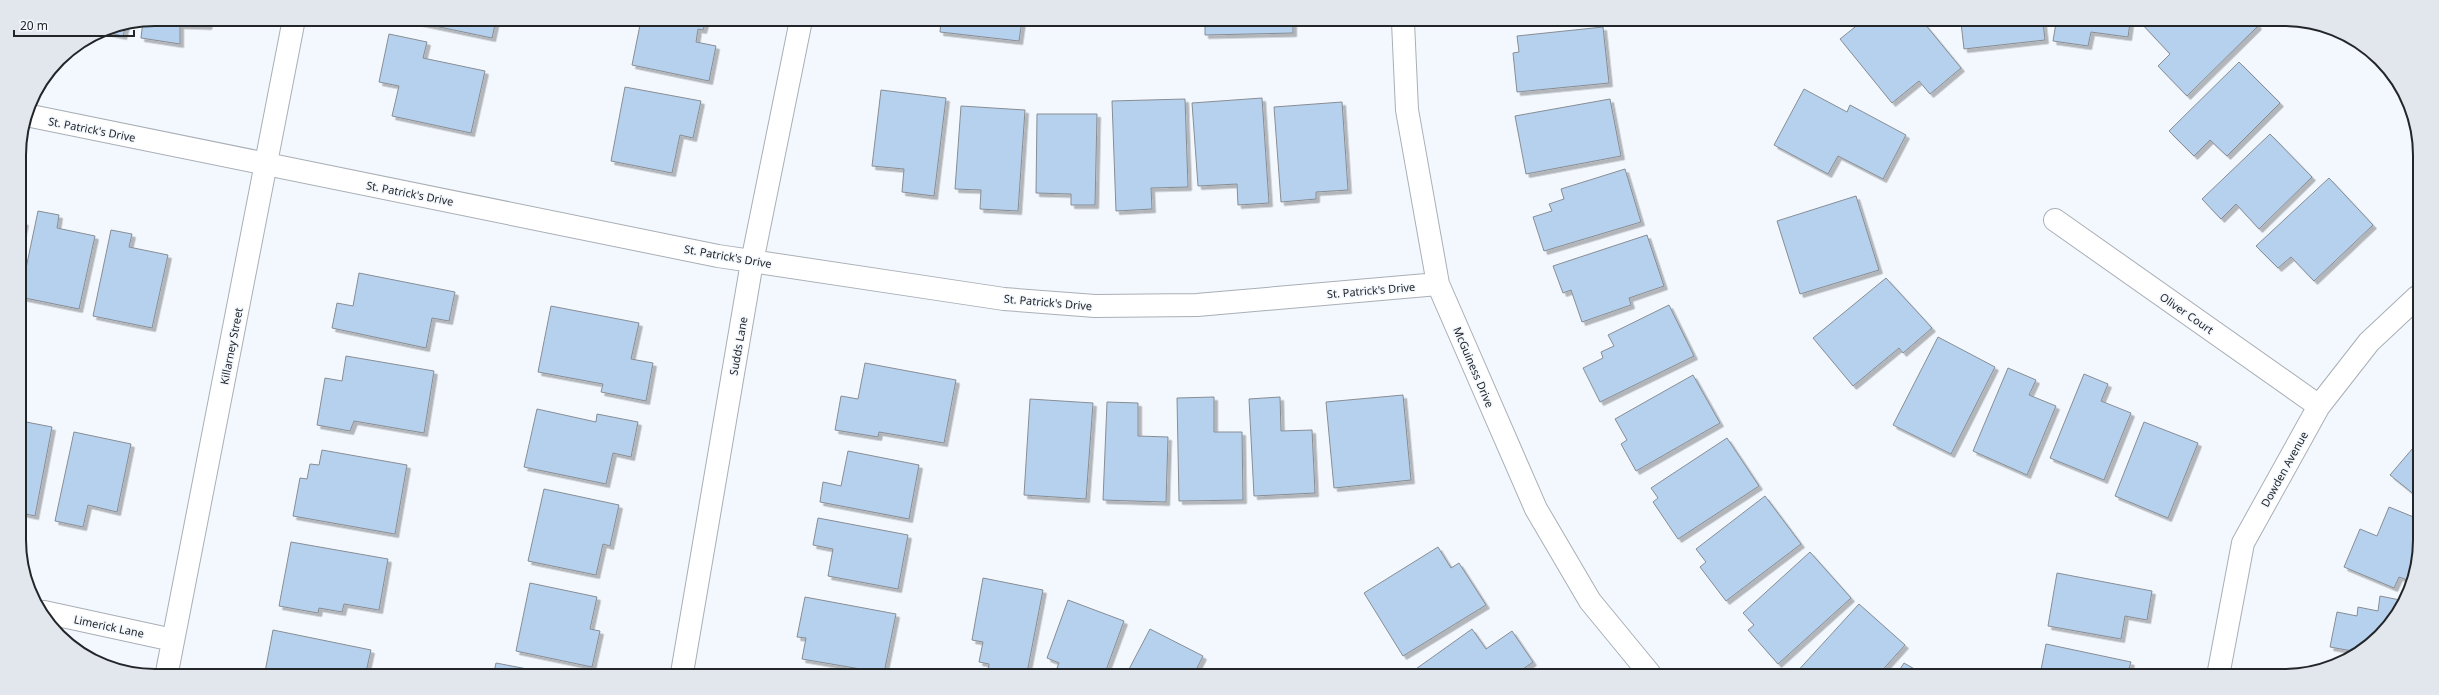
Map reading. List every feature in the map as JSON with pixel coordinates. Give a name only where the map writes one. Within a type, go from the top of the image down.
[{"type":"street","name":"Killarney Street","points":[[168,669],[293,26]]},
{"type":"street","name":"Sudds Lane","points":[[683,669],[752,262],[800,26]]},
{"type":"street","name":"McGuiness Drive","points":[[1403,26],[1407,110],[1438,284],[1536,509],[1590,601],[1646,669]]},
{"type":"street","name":"St. Patrick's Drive","points":[[32,116],[752,262],[1004,299],[1095,306],[1197,305],[1438,284]]},
{"type":"street","name":"Oliver Court","points":[[2055,220],[2319,406]]},
{"type":"street","name":"Dowden Avenue","points":[[2219,669],[2243,543],[2319,406],[2369,342],[2413,301]]},
{"type":"street","name":"Limerick Lane","points":[[49,613],[173,640]]},
{"type":"building","points":[[180,26],[180,44],[141,38],[142,27]]},
{"type":"building","points":[[435,26],[495,26],[492,38]]},
{"type":"building","points":[[640,26],[704,26],[703,30],[698,29],[696,42],[716,46],[709,81],[632,65]]},
{"type":"building","points":[[941,26],[1021,26],[1019,41],[940,32]]},
{"type":"building","points":[[1205,26],[1293,26],[1293,33],[1205,35]]},
{"type":"building","points":[[1856,26],[1926,26],[1961,68],[1930,94],[1919,81],[1892,103],[1840,39]]},
{"type":"building","points":[[1961,26],[2043,26],[2045,40],[1964,49]]},
{"type":"building","points":[[2056,26],[2130,26],[2128,37],[2091,32],[2088,46],[2053,41]]},
{"type":"building","points":[[2144,26],[2258,26],[2187,96],[2158,66],[2170,54]]},
{"type":"building","points":[[1603,27],[1609,83],[1517,92],[1513,53],[1519,52],[1517,36]]},
{"type":"building","points":[[125,29],[123,36],[112,34]]},
{"type":"building","points":[[389,34],[427,42],[423,58],[485,71],[471,133],[392,116],[399,86],[379,82]]},
{"type":"building","points":[[2239,62],[2280,103],[2227,156],[2210,140],[2194,156],[2169,131]]},
{"type":"building","points":[[625,87],[701,101],[693,138],[680,135],[672,173],[611,161]]},
{"type":"building","points":[[1804,89],[1847,112],[1850,105],[1906,135],[1883,179],[1838,156],[1828,174],[1774,145]]},
{"type":"building","points":[[881,90],[946,98],[934,196],[902,192],[904,169],[872,166]]},
{"type":"building","points":[[1262,98],[1269,203],[1238,205],[1237,184],[1198,186],[1192,103]]},
{"type":"building","points":[[1185,99],[1188,187],[1151,188],[1152,209],[1116,211],[1112,101]]},
{"type":"building","points":[[1610,99],[1621,156],[1526,174],[1515,116]]},
{"type":"building","points":[[1342,102],[1348,190],[1316,192],[1316,199],[1281,202],[1274,107]]},
{"type":"building","points":[[961,106],[1025,110],[1018,211],[980,209],[981,190],[955,189]]},
{"type":"building","points":[[1037,114],[1097,114],[1095,205],[1071,205],[1071,194],[1036,193]]},
{"type":"building","points":[[2270,134],[2312,177],[2259,229],[2236,204],[2221,219],[2202,199]]},
{"type":"building","points":[[1625,169],[1641,222],[1544,251],[1533,217],[1552,211],[1549,204],[1564,199],[1561,189]]},
{"type":"building","points":[[2329,178],[2373,225],[2314,281],[2291,257],[2278,268],[2256,246]]},
{"type":"building","points":[[1856,196],[1879,270],[1800,294],[1777,221]]},
{"type":"building","points":[[38,211],[59,215],[57,228],[95,236],[79,309],[26,298],[26,268]]},
{"type":"building","points":[[111,230],[132,234],[129,247],[168,255],[152,328],[93,316]]},
{"type":"building","points":[[1647,235],[1664,286],[1629,298],[1631,305],[1582,322],[1571,290],[1563,293],[1553,266]]},
{"type":"building","points":[[359,273],[455,292],[449,321],[432,318],[426,348],[332,328],[337,303],[353,306]]},
{"type":"building","points":[[1886,278],[1932,328],[1903,353],[1899,348],[1853,386],[1813,338]]},
{"type":"building","points":[[1669,305],[1694,356],[1600,402],[1583,368],[1603,358],[1601,352],[1614,346],[1608,335]]},
{"type":"building","points":[[551,306],[639,323],[631,359],[653,363],[646,401],[601,392],[603,384],[538,372]]},
{"type":"building","points":[[1938,337],[1995,367],[1951,454],[1893,425]]},
{"type":"building","points":[[346,356],[434,371],[424,433],[354,421],[350,431],[317,425],[325,378],[342,381]]},
{"type":"building","points":[[865,363],[956,380],[944,443],[879,432],[878,437],[835,430],[841,396],[858,399]]},
{"type":"building","points":[[2008,368],[2036,380],[2029,395],[2056,406],[2027,475],[1973,451]]},
{"type":"building","points":[[2084,374],[2108,384],[2101,401],[2131,413],[2104,480],[2050,458]]},
{"type":"building","points":[[1693,375],[1720,423],[1636,471],[1621,444],[1627,440],[1615,419]]},
{"type":"building","points":[[1403,395],[1411,480],[1334,488],[1326,402]]},
{"type":"building","points":[[1214,397],[1214,432],[1242,432],[1243,500],[1179,501],[1177,398]]},
{"type":"building","points":[[1280,397],[1281,431],[1312,430],[1315,493],[1254,496],[1249,399]]},
{"type":"building","points":[[1030,399],[1093,403],[1086,499],[1024,495]]},
{"type":"building","points":[[1107,402],[1138,403],[1138,436],[1168,437],[1166,502],[1103,500]]},
{"type":"building","points":[[537,409],[596,422],[597,414],[638,422],[631,457],[613,453],[606,484],[524,467]]},
{"type":"building","points":[[26,422],[52,427],[35,516],[26,514]]},
{"type":"building","points":[[2144,422],[2198,443],[2168,518],[2115,496]]},
{"type":"building","points":[[74,432],[131,444],[117,512],[88,505],[83,527],[55,521]]},
{"type":"building","points":[[1727,438],[1759,486],[1678,539],[1653,502],[1658,498],[1651,488]]},
{"type":"building","points":[[2413,448],[2413,494],[2390,475]]},
{"type":"building","points":[[322,450],[407,465],[395,534],[293,516],[300,478],[307,479],[310,464],[319,465]]},
{"type":"building","points":[[848,451],[919,465],[909,519],[820,502],[823,482],[841,486]]},
{"type":"building","points":[[544,489],[619,505],[610,546],[603,544],[596,575],[528,561]]},
{"type":"building","points":[[1765,496],[1801,544],[1726,601],[1700,567],[1706,562],[1696,549]]},
{"type":"building","points":[[2389,507],[2413,517],[2412,557],[2409,574],[2407,580],[2399,577],[2394,588],[2344,567],[2360,529],[2377,536]]},
{"type":"building","points":[[818,518],[908,535],[898,589],[828,576],[833,549],[813,545]]},
{"type":"building","points":[[291,542],[388,559],[379,610],[344,604],[342,612],[319,608],[318,613],[279,606]]},
{"type":"building","points":[[1438,547],[1451,568],[1459,563],[1486,605],[1403,656],[1364,593]]},
{"type":"building","points":[[1810,552],[1851,598],[1778,664],[1748,630],[1754,625],[1743,613]]},
{"type":"building","points":[[2057,573],[2152,591],[2147,620],[2125,616],[2121,639],[2048,626]]},
{"type":"building","points":[[983,578],[1043,590],[1028,669],[988,669],[989,664],[979,662],[983,642],[972,640]]},
{"type":"building","points":[[530,583],[597,597],[590,629],[600,631],[592,667],[516,651]]},
{"type":"building","points":[[2380,596],[2398,600],[2381,625],[2369,637],[2351,651],[2330,647],[2337,612],[2357,616],[2358,607],[2378,611]]},
{"type":"building","points":[[805,597],[896,614],[885,669],[861,669],[802,659],[806,638],[797,637]]},
{"type":"building","points":[[1068,600],[1124,621],[1106,669],[1057,669],[1059,663],[1047,658]]},
{"type":"building","points":[[1859,604],[1905,645],[1883,669],[1799,669]]},
{"type":"building","points":[[1150,629],[1203,656],[1196,669],[1129,669]]},
{"type":"building","points":[[1472,629],[1486,649],[1512,631],[1533,662],[1523,669],[1416,669]]},
{"type":"building","points":[[273,630],[371,650],[367,669],[266,669]]},
{"type":"building","points":[[2046,644],[2131,662],[2129,669],[2041,669]]},
{"type":"building","points":[[496,663],[527,669],[495,669]]},
{"type":"building","points":[[1904,663],[1914,669],[1900,669]]}]
